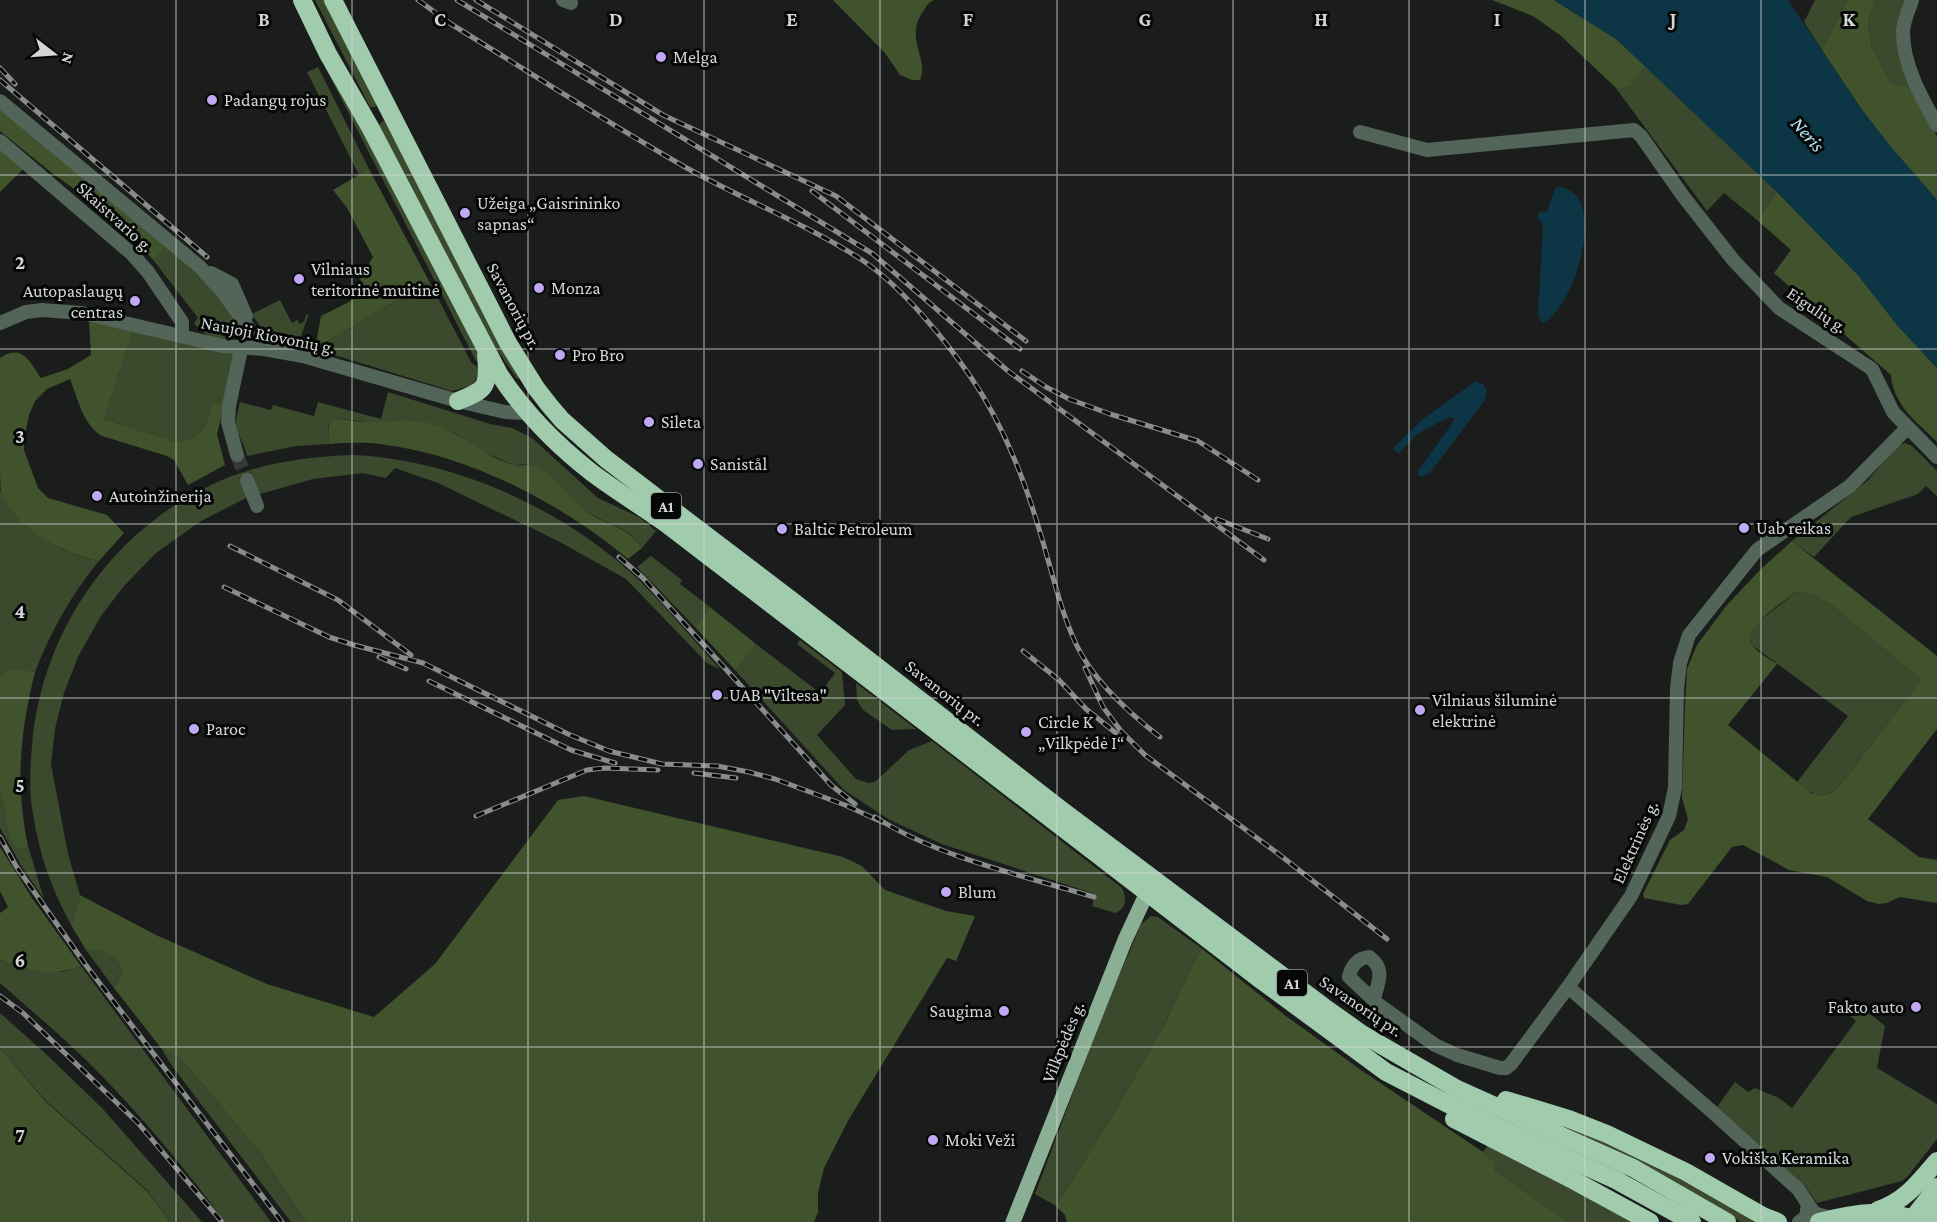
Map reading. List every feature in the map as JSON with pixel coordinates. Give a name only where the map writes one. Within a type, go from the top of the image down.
[{"type":"highway","name":"Savanorių pr.","points":[[302,0],[328,54],[370,127],[485,350],[508,388],[528,413],[592,472],[668,525],[1150,885],[1353,1028],[1457,1089],[1633,1168],[1727,1222]]},
{"type":"highway","name":"Savanorių pr.","points":[[333,0],[508,342],[536,388],[550,406],[598,453],[1059,808],[1261,980],[1386,1072],[1505,1131],[1616,1180],[1692,1222]]},
{"type":"highway","points":[[370,127],[375,112],[391,113]]},
{"type":"highway","points":[[458,401],[478,393],[485,387],[488,376],[485,350]]},
{"type":"highway","points":[[528,413],[550,406]]},
{"type":"highway","points":[[1386,1072],[1459,1122],[1650,1222]]},
{"type":"highway","points":[[1436,1077],[1586,1125],[1686,1172],[1763,1216],[1778,1222]]},
{"type":"highway","points":[[1873,1212],[1904,1198],[1937,1161]]},
{"type":"highway","points":[[1910,1222],[1937,1187]]},
{"type":"highway","points":[[1826,1220],[1873,1212],[1900,1214],[1925,1222],[1937,1208]]},
{"type":"main road","name":"Vilkpėdės g.","points":[[1013,1222],[1103,994],[1150,885]]},
{"type":"street","points":[[1910,6],[1903,31],[1910,67],[1919,93],[1937,125]]},
{"type":"street","points":[[0,101],[200,267],[232,284],[244,308],[249,327],[264,349]]},
{"type":"street","name":"Eigulių g.","points":[[1360,132],[1427,150],[1634,130],[1641,136],[1683,196],[1734,261],[1779,308],[1872,369],[1893,412],[1937,457]]},
{"type":"street","name":"Skaistvario g.","points":[[0,141],[132,254],[148,272],[182,322],[182,336]]},
{"type":"street","name":"Naujoji Riovonių g.","points":[[0,323],[26,312],[58,310],[82,313],[241,349],[264,349],[303,356],[458,401],[505,412],[528,413]]},
{"type":"street","points":[[237,455],[228,422],[229,406],[241,349]]},
{"type":"street","name":"Elektrinės g.","points":[[1374,999],[1435,1045],[1457,1055],[1500,1068],[1506,1068],[1514,1060],[1631,896],[1669,816],[1675,788],[1677,689],[1680,663],[1689,635],[1757,550],[1850,486],[1907,428]]},
{"type":"street","points":[[248,480],[257,506]]},
{"type":"street","points":[[1568,987],[1781,1174],[1798,1190],[1814,1213],[1826,1220]]},
{"type":"street","points":[[1799,1222],[1806,1217],[1808,1204]]},
{"type":"green space","points":[[315,0],[327,0],[377,104],[375,107],[370,107]]},
{"type":"green space","points":[[833,0],[934,0],[928,4],[918,20],[916,30],[922,64],[920,80],[912,80],[900,75],[885,53]]},
{"type":"green space","points":[[1492,0],[1554,0],[1616,39],[1646,66],[1630,86],[1621,89],[1615,87],[1560,35],[1533,16]]},
{"type":"green space","points":[[1815,0],[1847,0],[1822,50],[1804,22]]},
{"type":"green space","points":[[1847,0],[1875,0],[1868,23],[1872,47],[1891,83],[1910,87],[1937,136],[1937,200],[1862,110],[1822,50]]},
{"type":"green space","points":[[1875,0],[1909,0],[1910,87],[1891,83],[1872,47],[1868,23]]},
{"type":"green space","points":[[328,64],[480,355],[479,362],[476,361],[325,67]]},
{"type":"green space","points":[[1646,66],[1777,192],[1757,220],[1724,193],[1707,211],[1615,87],[1621,89],[1630,86]]},
{"type":"green space","points":[[318,67],[369,169],[359,175],[307,72]]},
{"type":"green space","points":[[0,108],[165,247],[154,261],[122,223],[52,173],[0,131]]},
{"type":"green space","points":[[384,120],[520,377],[517,379],[486,334],[378,126]]},
{"type":"green space","points":[[0,149],[24,168],[0,192]]},
{"type":"green space","points":[[369,169],[429,281],[315,349],[321,316],[367,293],[360,279],[373,257],[347,208],[333,190]]},
{"type":"green space","points":[[1777,192],[1858,275],[1898,326],[1937,368],[1937,442],[1901,404],[1891,375],[1774,273],[1791,250],[1757,220]]},
{"type":"green space","points":[[165,247],[206,283],[224,303],[238,328],[234,338],[217,339],[202,331],[194,323],[198,318],[154,261]]},
{"type":"green space","points":[[429,281],[471,362],[478,368],[480,374],[471,386],[452,391],[315,349]]},
{"type":"green space","points":[[280,300],[292,323],[297,320],[300,324],[304,322],[306,315],[309,314],[299,342],[270,336],[252,314]]},
{"type":"green space","points":[[89,322],[133,331],[104,419],[177,442],[199,434],[213,402],[224,406],[217,434],[225,465],[188,485],[174,460],[102,436],[95,431],[82,411],[70,379],[47,389],[35,401],[29,415],[24,450],[38,488],[48,498],[107,515],[124,533],[99,561],[55,546],[28,528],[8,505],[0,483],[0,358],[14,353],[25,356],[41,378],[68,369],[91,355]]},
{"type":"green space","points":[[133,331],[235,354],[224,406],[213,402],[199,434],[177,442],[104,419]]},
{"type":"green space","points":[[388,392],[490,424],[512,428],[532,438],[598,498],[639,517],[656,531],[642,548],[624,530],[595,517],[580,506],[546,472],[526,465],[515,466],[480,450],[453,432],[419,422],[366,422],[336,418],[328,426],[329,444],[296,446],[247,456],[236,426],[240,402],[271,410],[273,405],[314,416],[318,402],[381,419]]},
{"type":"green space","points":[[336,418],[364,422],[424,422],[453,433],[502,461],[513,465],[535,466],[552,477],[586,511],[623,530],[642,548],[628,559],[602,538],[543,501],[512,484],[446,458],[379,444],[329,444],[329,426]]},
{"type":"green space","points":[[1905,443],[1912,446],[1937,471],[1937,496],[1926,486],[1918,494],[1851,517],[1814,557],[1792,541],[1867,481],[1899,445]]},
{"type":"green space","points":[[352,455],[430,466],[507,493],[544,511],[611,555],[640,581],[720,669],[707,663],[626,579],[558,541],[438,483],[395,468],[386,478],[363,473],[313,479],[246,498],[201,521],[156,553],[124,586],[101,616],[78,657],[64,693],[55,729],[51,764],[68,854],[80,895],[71,925],[52,885],[39,843],[33,814],[30,780],[38,705],[49,666],[65,629],[85,594],[110,561],[139,533],[171,508],[207,487],[224,479],[278,463]]},
{"type":"green space","points":[[0,489],[17,516],[40,537],[68,552],[99,561],[62,614],[35,672],[17,670],[0,675]]},
{"type":"green space","points":[[1792,541],[1937,656],[1937,729],[1868,819],[1919,857],[1937,860],[1937,903],[1900,897],[1879,904],[1867,901],[1827,877],[1789,870],[1743,845],[1732,847],[1688,904],[1681,905],[1644,898],[1643,894],[1670,840],[1684,830],[1688,819],[1682,798],[1687,669],[1697,645],[1726,606],[1761,569]],"holes":[[[1795,592],[1812,594],[1830,604],[1921,680],[1837,789],[1825,795],[1811,793],[1728,725],[1777,664],[1753,646],[1750,637],[1753,630],[1766,615]]]},
{"type":"green space","points":[[651,556],[682,580],[680,584],[710,607],[695,627],[637,567]]},
{"type":"green space","points":[[1796,592],[1812,594],[1830,604],[1921,680],[1837,789],[1826,795],[1811,792],[1797,782],[1848,716],[1752,645],[1749,636],[1752,627]]},
{"type":"green space","points":[[710,607],[756,644],[736,671],[695,627]]},
{"type":"green space","points":[[800,640],[842,672],[845,705],[817,735],[856,779],[868,783],[875,782],[909,750],[932,741],[1122,888],[1125,899],[1122,909],[1115,913],[1092,906],[1095,894],[942,844],[890,820],[844,790],[736,671],[756,644],[820,693],[835,673],[797,644]]},
{"type":"green space","points":[[21,669],[35,672],[26,716],[21,759],[22,801],[28,846],[24,850],[12,841],[9,834],[0,793],[0,675],[7,671]]},
{"type":"green space","points":[[856,683],[916,729],[892,730],[863,710],[857,700]]},
{"type":"green space","points":[[0,793],[6,804],[6,814],[24,850],[28,846],[44,899],[22,867],[0,828]]},
{"type":"green space","points":[[584,796],[843,857],[862,866],[885,890],[946,911],[975,916],[956,961],[947,958],[849,1119],[824,1168],[818,1193],[818,1212],[814,1222],[306,1222],[262,1155],[183,1061],[161,1048],[114,988],[123,972],[117,961],[104,951],[86,950],[71,925],[80,895],[156,935],[267,984],[374,1017],[435,964],[558,800]]},
{"type":"green space","points":[[0,847],[32,898],[81,966],[59,972],[40,972],[0,960],[0,913],[8,907],[0,891]]},
{"type":"green space","points":[[1151,916],[1158,917],[1201,948],[1165,1023],[1117,1108],[1056,1206],[1035,1194],[1098,1026],[1141,924]]},
{"type":"green space","points":[[98,948],[111,954],[123,972],[114,988],[86,950]]},
{"type":"green space","points":[[1201,948],[1286,1016],[1361,1070],[1483,1152],[1494,1161],[1494,1170],[1568,1222],[1067,1222],[1065,1215],[1056,1206],[1117,1108],[1165,1023]]},
{"type":"green space","points":[[0,960],[15,965],[62,972],[81,966],[271,1222],[225,1222],[166,1147],[118,1092],[0,983]]},
{"type":"green space","points":[[1858,1004],[1885,1026],[1877,1068],[1937,1104],[1937,1139],[1902,1181],[1817,1203],[1805,1186],[1717,1107],[1735,1082],[1748,1092],[1755,1088],[1779,1098],[1792,1108],[1856,1021],[1850,1016]]},
{"type":"green space","points":[[0,1013],[102,1108],[202,1222],[170,1222],[147,1190],[46,1101],[0,1048]]},
{"type":"green space","points":[[0,1048],[46,1102],[147,1191],[170,1222],[0,1222]]},
{"type":"green space","points":[[161,1048],[183,1061],[262,1155],[306,1222],[291,1222],[172,1066]]},
{"type":"green space","points":[[1518,1108],[1637,1156],[1761,1222],[1741,1222],[1707,1201]]},
{"type":"green space","points":[[1489,1144],[1634,1222],[1568,1222],[1494,1170],[1494,1161],[1483,1152]]},
{"type":"water","name":"Neris","points":[[1554,0],[1788,0],[1862,110],[1937,200],[1937,368],[1898,326],[1858,275],[1777,192],[1616,39]]},
{"type":"water","points":[[1556,187],[1573,193],[1582,207],[1585,227],[1576,274],[1555,313],[1543,323],[1538,313],[1543,225],[1537,217],[1539,213],[1547,211]]},
{"type":"water","points":[[1476,381],[1483,384],[1487,391],[1485,400],[1432,470],[1423,477],[1418,475],[1418,471],[1454,418],[1449,417],[1417,434],[1399,453],[1393,448],[1423,419]]},
{"type":"tunnel","points":[[237,455],[247,480]]},
{"type":"railway","points":[[418,0],[451,24],[655,150],[841,247],[862,260],[892,284],[935,329],[981,394],[1002,430],[1026,489],[1065,616],[1083,657],[1113,695],[1160,737]]},
{"type":"railway","points":[[457,0],[873,254],[1008,371],[1264,560]]},
{"type":"railway","points":[[476,0],[663,115],[836,196],[1026,341]]},
{"type":"railway","points":[[0,68],[15,84]]},
{"type":"railway","points":[[0,80],[207,257]]},
{"type":"railway","points":[[812,191],[1020,349]]},
{"type":"railway","points":[[1022,371],[1069,399],[1198,441],[1258,480]]},
{"type":"railway","points":[[1217,519],[1268,539]]},
{"type":"railway","points":[[230,546],[338,600],[411,655]]},
{"type":"railway","points":[[619,557],[643,578],[831,785],[855,804]]},
{"type":"railway","points":[[224,587],[329,637],[423,663],[568,734],[609,751],[662,764],[717,766],[749,772],[775,779],[845,805],[882,822]]},
{"type":"railway","points":[[1023,651],[1059,680],[1086,709],[1116,733]]},
{"type":"railway","points":[[379,657],[406,669]]},
{"type":"railway","points":[[1085,668],[1103,707],[1121,731],[1145,755],[1276,852],[1387,939]]},
{"type":"railway","points":[[429,681],[571,750],[615,763]]},
{"type":"railway","points":[[476,816],[587,770],[605,768],[658,770]]},
{"type":"railway","points":[[694,773],[736,778]]},
{"type":"railway","points":[[875,817],[926,844],[954,855],[1094,897]]},
{"type":"railway","points":[[0,837],[16,866],[85,964],[282,1222]]},
{"type":"railway","points":[[0,996],[23,1013],[138,1123],[222,1222]]},
{"type":"place","name":"Melga","points":[[661,57]]},
{"type":"place","name":"Padangų rojus","points":[[212,100]]},
{"type":"place","name":"Užeiga „Gaisrininko sapnas“","points":[[465,213]]},
{"type":"place","name":"Vilniaus teritorinė muitinė","points":[[299,279]]},
{"type":"place","name":"Monza","points":[[539,288]]},
{"type":"place","name":"Autopaslaugų centras","points":[[135,301]]},
{"type":"place","name":"Pro Bro","points":[[560,355]]},
{"type":"place","name":"Sileta","points":[[649,422]]},
{"type":"place","name":"Sanistål","points":[[698,464]]},
{"type":"place","name":"Autoinžinerija","points":[[97,496]]},
{"type":"place","name":"Uab reikas","points":[[1744,528]]},
{"type":"place","name":"Baltic Petroleum","points":[[782,529]]},
{"type":"place","name":"UAB \"Viltesa\"","points":[[717,695]]},
{"type":"place","name":"Vilniaus šiluminė elektrinė","points":[[1420,710]]},
{"type":"place","name":"Paroc","points":[[194,729]]},
{"type":"place","name":"Circle K „Vilkpėdė I“","points":[[1026,732]]},
{"type":"place","name":"Blum","points":[[946,892]]},
{"type":"place","name":"Fakto auto","points":[[1916,1007]]},
{"type":"place","name":"Saugima","points":[[1004,1011]]},
{"type":"place","name":"Moki Veži","points":[[933,1140]]},
{"type":"place","name":"Vokiška Keramika","points":[[1710,1158]]}]
